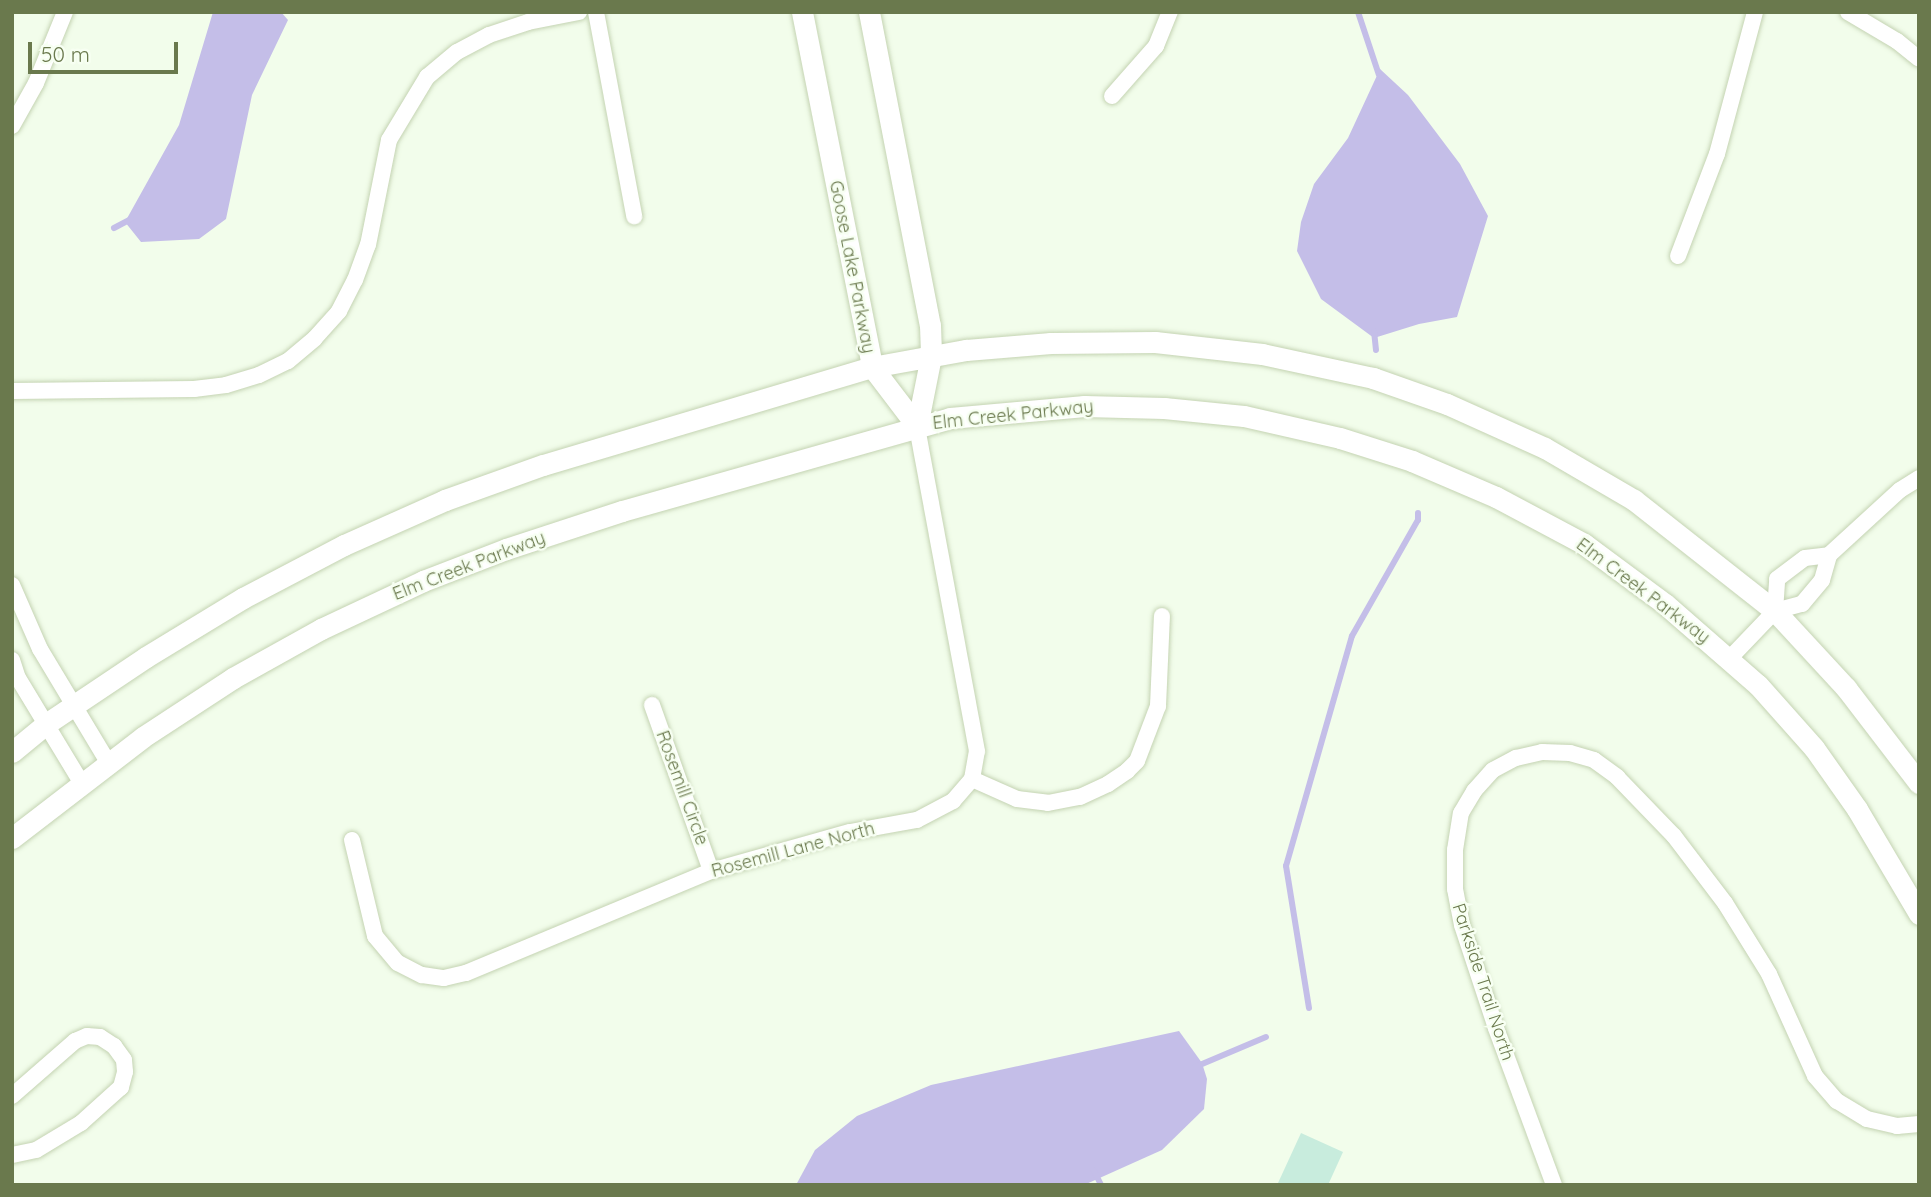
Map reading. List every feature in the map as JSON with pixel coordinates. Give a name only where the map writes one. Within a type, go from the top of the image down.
[{"type":"street","points":[[12,127],[36,83],[65,12]]},
{"type":"street","points":[[12,391],[204,388],[259,375],[288,361],[315,338],[339,311],[355,280],[368,245],[389,140],[427,77],[457,52],[489,35],[528,22],[579,12]]},
{"type":"street","points":[[596,12],[634,216]]},
{"type":"street","name":"Goose Lake Parkway","points":[[802,12],[872,367],[917,426]]},
{"type":"street","points":[[869,12],[930,325],[931,356],[917,426],[974,721],[977,751],[972,779],[1017,799],[1048,803],[1080,797],[1108,784],[1127,771],[1137,761],[1158,706],[1162,616]]},
{"type":"street","points":[[1112,96],[1156,46],[1170,12]]},
{"type":"street","points":[[1678,256],[1717,154],[1755,12]]},
{"type":"street","points":[[1848,12],[1897,41],[1919,59]]},
{"type":"street","points":[[12,752],[46,724],[146,657],[243,598],[344,545],[445,500],[543,465],[872,367],[931,356],[1051,342],[1155,342],[1262,354],[1373,378],[1447,404],[1545,448],[1634,500],[1775,611],[1846,688],[1919,783]]},
{"type":"street","name":"Elm Creek Parkway","points":[[12,838],[80,782],[233,678],[321,629],[423,581],[506,549],[622,511],[950,418],[1084,406],[1164,408],[1244,416],[1340,438],[1412,461],[1496,497],[1584,544],[1665,604],[1730,658],[1814,748],[1857,809],[1919,914]]},
{"type":"street","points":[[1730,658],[1775,611],[1802,604],[1822,580],[1829,555],[1900,490],[1919,478]]},
{"type":"street","points":[[1775,611],[1777,579],[1805,558],[1829,555]]},
{"type":"street","points":[[12,585],[40,649],[108,762]]},
{"type":"street","points":[[12,660],[18,678],[80,782]]},
{"type":"street","name":"Rosemill Circle","points":[[652,705],[711,871]]},
{"type":"street","name":"Parkside Trail North","points":[[1554,1185],[1487,1002],[1462,925],[1455,889],[1455,850],[1461,814],[1474,791],[1493,770],[1516,758],[1542,752],[1570,753],[1594,760],[1617,777],[1674,836],[1725,903],[1769,974],[1815,1076],[1837,1101],[1867,1119],[1897,1126],[1919,1124]]},
{"type":"street","name":"Rosemill Lane North","points":[[352,840],[375,936],[398,963],[422,975],[444,978],[466,973],[711,871],[850,832],[917,820],[953,801],[972,779]]},
{"type":"street","points":[[12,1096],[75,1041],[88,1036],[100,1037],[114,1046],[124,1060],[125,1072],[121,1087],[81,1123],[36,1150],[12,1155]]},
{"type":"green space","points":[[1301,1133],[1343,1152],[1328,1185],[1278,1183]]},
{"type":"shaded area","points":[[213,12],[281,12],[288,20],[252,95],[226,219],[199,239],[141,242],[125,222],[179,125]]},
{"type":"shaded area","points":[[1380,69],[1408,95],[1460,164],[1488,216],[1457,317],[1419,324],[1374,338],[1321,299],[1297,251],[1301,222],[1314,184],[1348,138]]},
{"type":"shaded area","points":[[1179,1031],[1202,1063],[1207,1079],[1204,1109],[1162,1150],[1084,1185],[796,1185],[815,1150],[857,1116],[931,1085]]},
{"type":"waterway","points":[[1358,12],[1379,75]]},
{"type":"waterway","points":[[114,228],[131,219]]},
{"type":"waterway","points":[[1374,331],[1376,350]]},
{"type":"waterway","points":[[1309,1008],[1286,866],[1352,636],[1418,520],[1418,513]]},
{"type":"waterway","points":[[1195,1067],[1266,1037]]},
{"type":"waterway","points":[[1094,1171],[1101,1185]]}]
